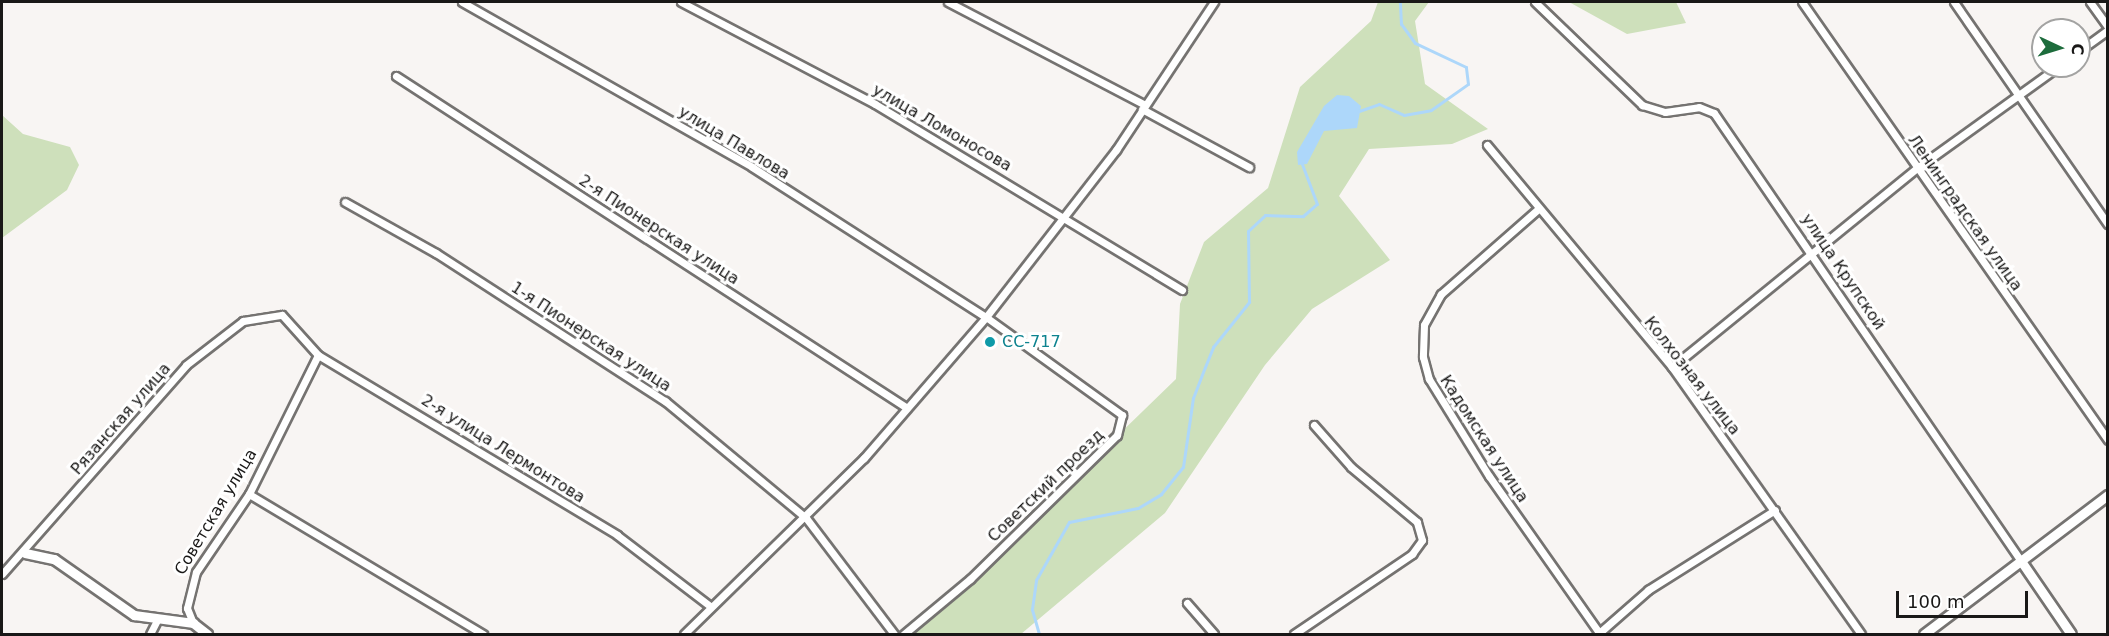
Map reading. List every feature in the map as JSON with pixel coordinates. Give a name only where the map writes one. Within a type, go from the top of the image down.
[{"type":"street","name":"улица Павлова","points":[[462,2],[752,167],[986,317]]},
{"type":"street","name":"улица Ломоносова","points":[[681,2],[875,104],[1065,216],[1182,290]]},
{"type":"street","points":[[948,2],[1144,107],[1250,167]]},
{"type":"street","points":[[684,634],[710,606],[806,518],[907,408],[986,317],[1065,216],[1144,107],[1214,2]]},
{"type":"street","name":"улица Крупской","points":[[1535,2],[1642,105],[1665,112],[1699,107],[1714,113],[1813,253],[2071,634]]},
{"type":"street","name":"Ленинградская улица","points":[[1802,2],[2108,440]]},
{"type":"street","points":[[1954,2],[2108,224]]},
{"type":"street","points":[[2090,2],[2108,29],[2091,42]]},
{"type":"street","name":"2-я Пионерская улица","points":[[396,76],[907,408]]},
{"type":"street","points":[[1672,367],[1917,168],[2042,78]]},
{"type":"street","name":"Колхозная улица","points":[[1487,145],[1537,210],[1672,367],[1861,634]]},
{"type":"street","name":"1-я Пионерская улица","points":[[345,202],[446,259],[665,401],[806,518]]},
{"type":"street","name":"Кадомская улица","points":[[1537,210],[1442,294],[1424,325],[1423,357],[1429,379],[1489,476],[1599,634]]},
{"type":"street","name":"2-я улица Лермонтова","points":[[282,315],[318,355],[617,535],[710,606]]},
{"type":"street","name":"Рязанская улица","points":[[2,574],[25,553],[186,365],[243,321],[282,315]]},
{"type":"street","name":"Советский проезд","points":[[904,634],[970,579],[1124,425],[1111,402],[986,317]]},
{"type":"street","name":"Советская улица","points":[[193,623],[188,590],[249,494],[318,355]]},
{"type":"street","points":[[1294,634],[1412,554],[1422,540],[1417,522],[1351,467],[1314,425]]},
{"type":"street","points":[[249,494],[483,634]]},
{"type":"street","points":[[1924,634],[2108,495]]},
{"type":"street","points":[[1599,634],[1648,590],[1775,510]]},
{"type":"street","points":[[806,518],[894,634]]},
{"type":"street","points":[[25,553],[54,559],[127,612],[157,620],[193,623],[207,634]]},
{"type":"street","points":[[1187,603],[1214,634]]},
{"type":"street","points":[[150,634],[157,620]]},
{"type":"green space","points":[[1378,2],[1429,2],[1415,21],[1425,84],[1488,129],[1452,144],[1369,149],[1339,196],[1390,260],[1312,309],[1265,365],[1165,513],[1021,634],[913,634],[1176,379],[1180,304],[1204,242],[1268,188],[1300,87],[1371,21]]},
{"type":"green space","points":[[1569,2],[1676,2],[1686,23],[1627,34]]},
{"type":"green space","points":[[2,115],[23,134],[70,147],[79,165],[67,190],[2,238]]},
{"type":"water","points":[[1337,95],[1349,96],[1361,106],[1357,128],[1324,131],[1307,164],[1298,165],[1297,152],[1324,106]]},
{"type":"waterway","points":[[1359,111],[1379,104],[1404,115],[1431,110],[1468,84],[1466,67],[1415,43],[1401,24],[1400,2]]},
{"type":"waterway","points":[[1039,634],[1032,609],[1036,580],[1069,522],[1138,508],[1161,494],[1183,467],[1193,398],[1213,347],[1249,302],[1248,231],[1265,215],[1303,216],[1317,204],[1302,164]]},
{"type":"place","name":"СС-717","points":[[990,342]]}]
